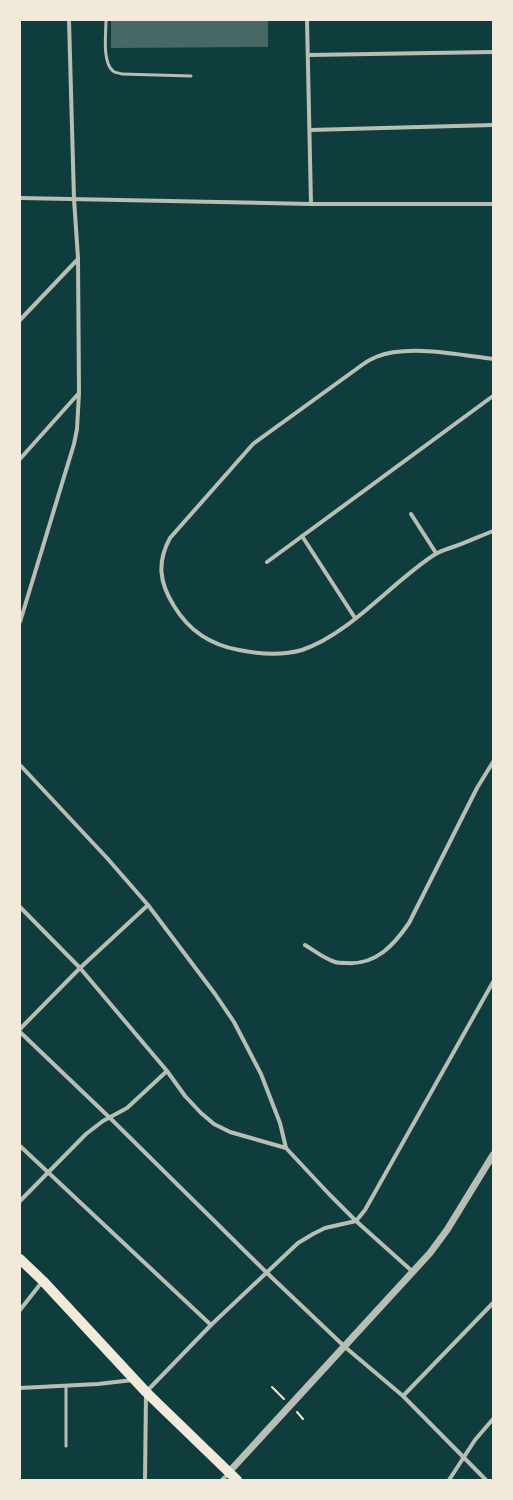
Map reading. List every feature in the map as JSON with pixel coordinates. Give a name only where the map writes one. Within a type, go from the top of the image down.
[{"type":"main road","points":[[20,1259],[43,1281],[146,1392],[237,1480]]},
{"type":"street","points":[[20,622],[74,444],[77,429],[79,393],[78,258],[74,199],[69,20]]},
{"type":"street","points":[[307,20],[311,204]]},
{"type":"street","points":[[308,55],[493,52]]},
{"type":"street","points":[[310,130],[493,125]]},
{"type":"street","points":[[20,198],[311,204],[493,204]]},
{"type":"street","points":[[20,320],[78,258]]},
{"type":"street","points":[[493,359],[412,351],[393,352],[376,357],[362,365],[253,444],[170,538],[163,550],[160,564],[163,581],[170,599],[180,616],[200,635],[225,648],[262,654],[278,654],[301,650],[335,632],[355,618],[436,553],[493,531]]},
{"type":"street","points":[[20,459],[79,393]]},
{"type":"street","points":[[267,562],[493,396]]},
{"type":"street","points":[[411,514],[436,553]]},
{"type":"street","points":[[302,536],[355,618]]},
{"type":"street","points":[[305,944],[322,956],[336,963],[355,964],[369,961],[383,953],[397,940],[409,923],[477,788],[493,762]]},
{"type":"street","points":[[20,765],[107,858],[148,905],[234,1022],[261,1074],[280,1123],[286,1148],[356,1221],[414,1272]]},
{"type":"street","points":[[20,1029],[80,968],[148,905]]},
{"type":"street","points":[[20,908],[80,968],[167,1071],[186,1096],[214,1124],[230,1132],[286,1148]]},
{"type":"street","points":[[145,1480],[146,1392],[211,1325],[298,1243],[325,1228],[356,1221],[365,1210],[390,1167],[493,982]]},
{"type":"street","points":[[20,1032],[110,1118],[266,1272],[345,1347],[403,1396],[464,1456],[486,1480]]},
{"type":"street","points":[[20,1201],[86,1134],[127,1108],[167,1071]]},
{"type":"street","points":[[20,1146],[211,1325]]},
{"type":"street","points":[[222,1480],[414,1272],[447,1230],[493,1155]]},
{"type":"street","points":[[20,1310],[43,1281]]},
{"type":"street","points":[[403,1396],[493,1304]]},
{"type":"street","points":[[20,1388],[98,1384],[135,1380]]},
{"type":"street","points":[[449,1480],[475,1440],[493,1419]]},
{"type":"lane","points":[[106,20],[106,51],[108,64],[114,71],[122,74],[191,76]]},
{"type":"lane","points":[[66,1386],[66,1446]]},
{"type":"building","points":[[111,20],[268,20],[268,47],[111,48]]}]
